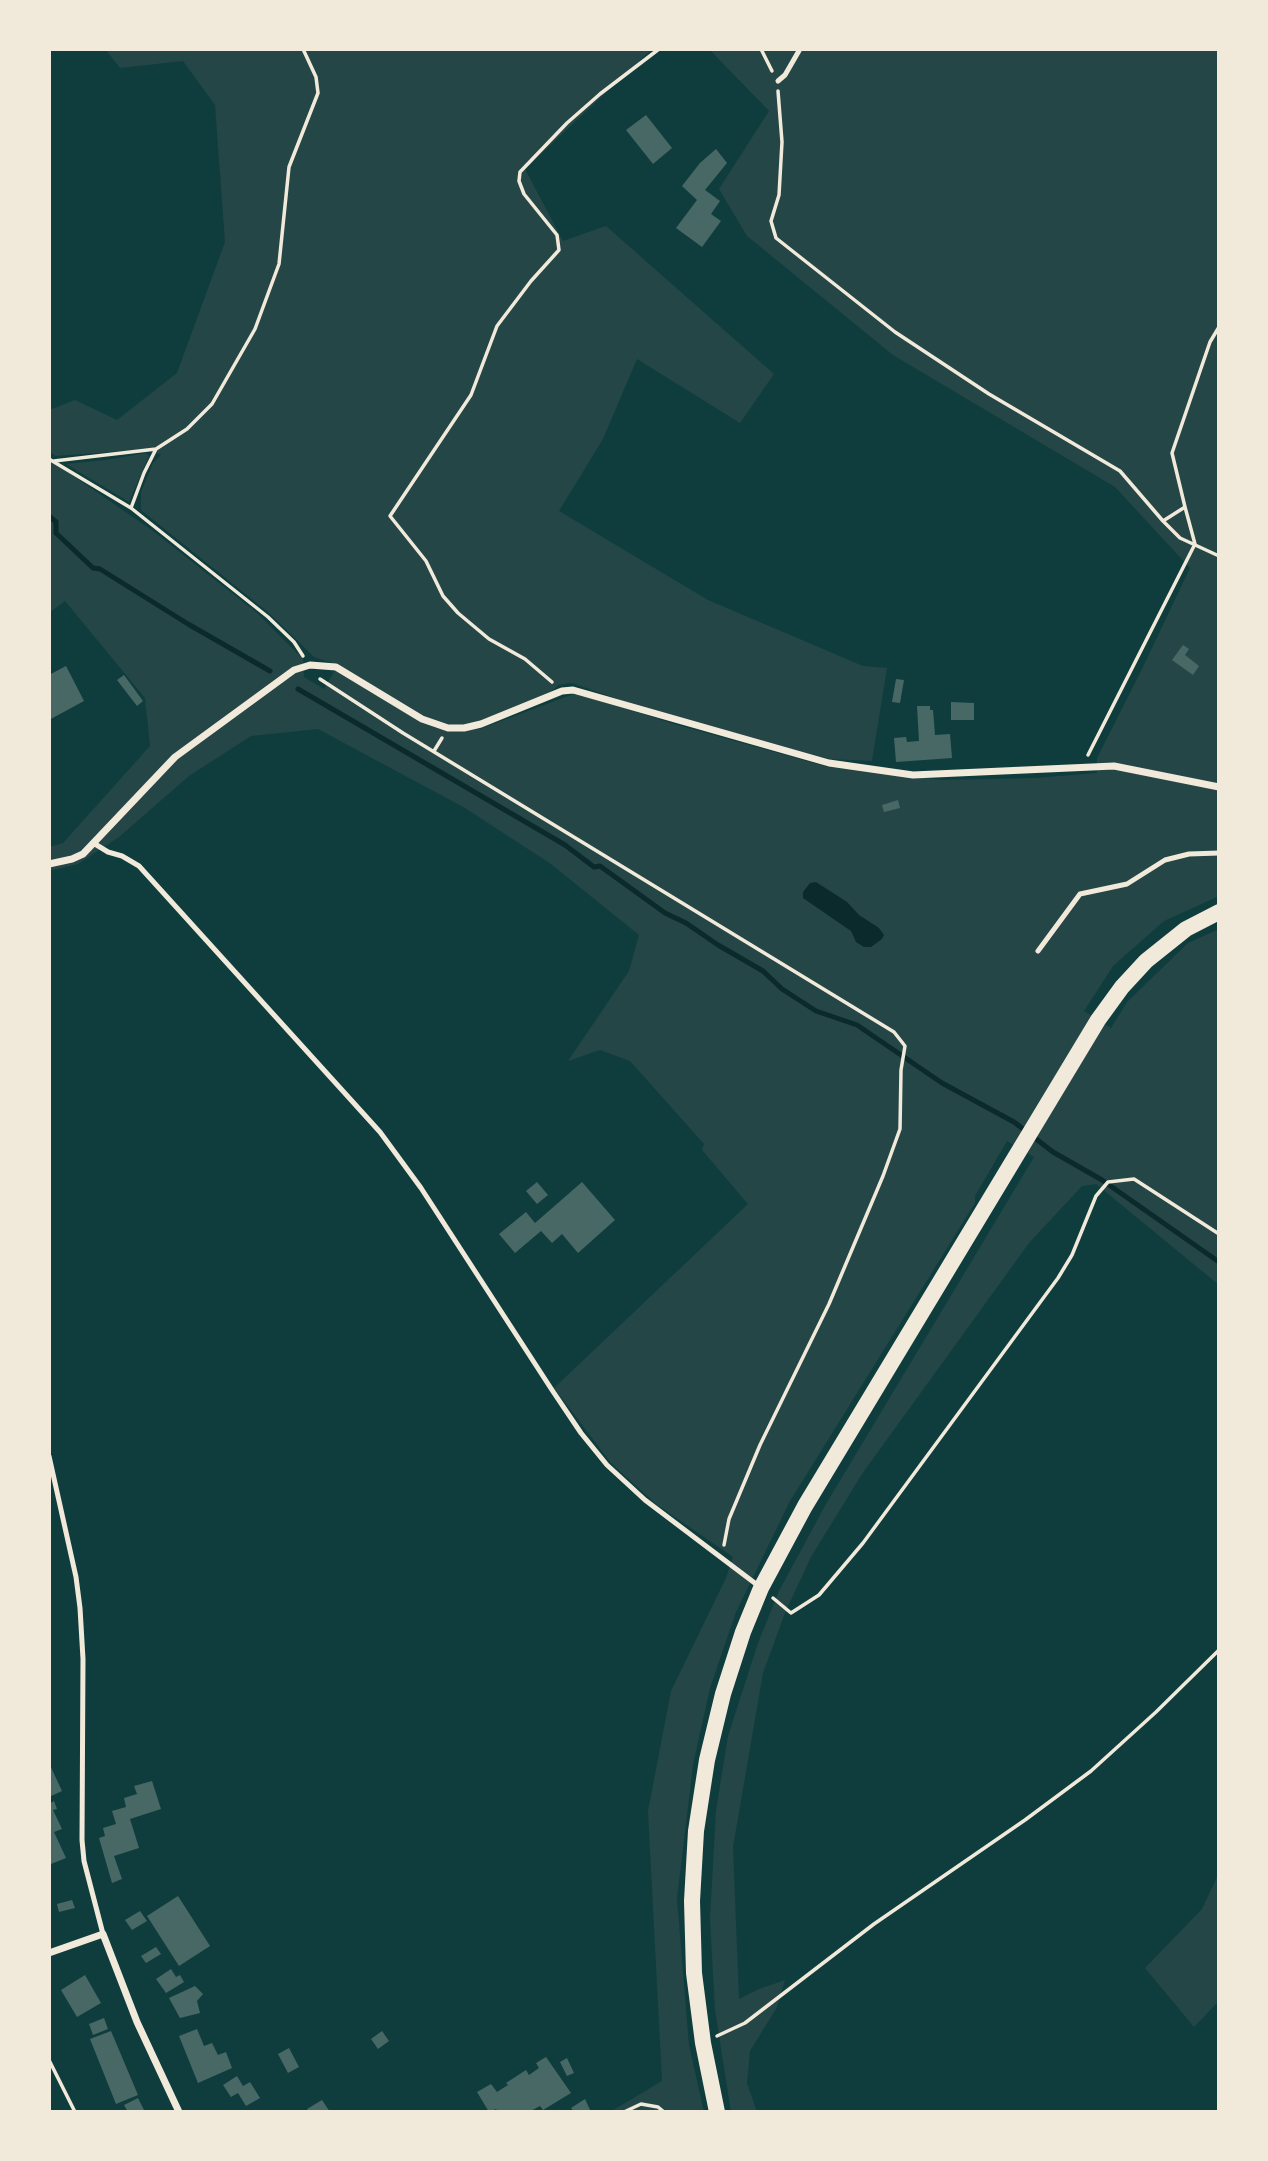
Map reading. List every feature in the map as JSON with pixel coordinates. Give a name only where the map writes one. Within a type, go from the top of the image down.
[{"type":"main road","points":[[716,2112],[694,1973],[692,1901],[696,1830],[707,1760],[723,1694],[761,1588],[805,1506],[1098,1020],[1122,987],[1146,961],[1186,929],[1219,912]]},
{"type":"street","points":[[49,864],[83,854],[175,757],[294,670],[310,665],[337,667],[422,719],[448,728],[481,724],[562,691],[580,691],[648,713],[829,763],[914,775],[1114,766],[1219,787]]},
{"type":"street","points":[[49,1953],[103,1934],[137,2022],[179,2112]]},
{"type":"lane","points":[[778,81],[785,75],[800,49]]},
{"type":"lane","points":[[94,844],[139,866],[380,1132],[421,1188],[581,1433],[607,1465],[630,1488],[761,1588]]},
{"type":"lane","points":[[1038,951],[1080,894],[1127,884],[1165,860],[1189,854],[1219,853]]},
{"type":"lane","points":[[49,1456],[76,1577],[80,1608],[83,1659],[82,1840],[84,1861],[103,1934]]},
{"type":"path","points":[[51,460],[156,449],[187,429],[212,404],[255,330],[279,264],[289,167],[318,93],[316,77],[303,49]]},
{"type":"path","points":[[562,691],[525,659],[489,639],[458,613],[443,596],[426,561],[390,516],[471,395],[497,326],[531,281],[559,250],[557,234],[524,194],[519,181],[520,172],[584,109],[659,49]]},
{"type":"path","points":[[761,49],[778,81],[782,142],[779,195],[771,221],[776,238],[895,332],[989,394],[1120,471],[1180,538],[1219,556]]},
{"type":"path","points":[[1083,766],[1195,544],[1172,453],[1210,342],[1219,327]]},
{"type":"path","points":[[131,508],[156,449]]},
{"type":"path","points":[[51,460],[131,508],[268,617],[294,642],[310,665]]},
{"type":"path","points":[[1163,522],[1185,507]]},
{"type":"path","points":[[339,693],[894,1032],[905,1046],[901,1070],[900,1129],[858,1240],[760,1445],[729,1519],[722,1558]]},
{"type":"path","points":[[761,1588],[791,1614],[819,1595],[863,1543],[1058,1278],[1072,1255],[1096,1196],[1108,1182],[1134,1179],[1219,1234]]},
{"type":"path","points":[[703,2043],[745,2023],[874,1924],[1091,1771],[1219,1650]]},
{"type":"path","points":[[49,2060],[75,2112]]},
{"type":"path","points":[[624,2112],[641,2104],[658,2107],[664,2112]]},
{"type":"shaded area","points":[[105,49],[652,49],[525,169],[563,241],[606,226],[774,374],[740,423],[637,359],[603,439],[559,511],[708,600],[863,666],[887,668],[872,761],[830,759],[789,749],[632,704],[572,683],[559,685],[548,694],[472,725],[480,729],[576,693],[674,724],[828,767],[943,780],[1035,778],[1097,773],[1097,758],[1190,568],[1115,487],[893,355],[747,236],[719,189],[769,111],[709,49],[1219,49],[1219,896],[1164,921],[1113,966],[1084,1011],[1111,1028],[1127,1002],[1188,943],[1219,929],[1219,1285],[1096,1184],[1082,1186],[1029,1243],[862,1474],[811,1557],[785,1613],[763,1673],[733,1847],[739,1999],[785,1980],[777,2007],[750,2051],[747,2083],[757,2112],[731,2112],[715,2010],[710,1919],[716,1811],[728,1736],[758,1643],[779,1591],[826,1504],[1034,1157],[1007,1141],[975,1196],[975,1203],[790,1501],[736,1612],[710,1688],[693,1765],[677,1899],[689,2045],[704,2112],[610,2112],[662,2081],[648,1811],[671,1691],[726,1578],[733,1557],[656,1504],[611,1463],[554,1388],[748,1204],[702,1150],[704,1144],[630,1061],[600,1050],[568,1061],[629,971],[639,935],[551,864],[465,808],[318,729],[251,736],[189,776],[119,837],[78,864],[49,871],[49,847],[63,843],[150,746],[145,698],[65,601],[49,613],[49,459],[153,531],[256,612],[303,659],[304,677],[324,689],[338,665],[314,657],[269,613],[141,510],[141,492],[153,463],[161,455],[150,449],[55,456],[49,451],[49,410],[75,400],[117,420],[177,373],[225,242],[215,105],[183,61],[120,68]]},
{"type":"shaded area","points":[[146,453],[149,456],[129,502],[66,464],[106,460]]},
{"type":"shaded area","points":[[816,882],[847,902],[859,915],[879,928],[884,935],[882,939],[871,947],[864,947],[856,942],[851,931],[803,898],[803,892],[810,883]]},
{"type":"shaded area","points":[[1219,1873],[1219,2001],[1194,2027],[1145,1968],[1202,1909]]},
{"type":"building","points":[[646,115],[672,148],[653,164],[626,130]]},
{"type":"building","points":[[716,149],[727,163],[705,190],[720,201],[711,214],[721,221],[702,247],[676,228],[697,200],[682,186],[700,163]]},
{"type":"building","points":[[1183,645],[1189,649],[1185,655],[1199,666],[1193,675],[1172,660]]},
{"type":"building","points":[[66,666],[84,701],[49,720],[49,675]]},
{"type":"building","points":[[124,675],[143,701],[137,706],[117,680]]},
{"type":"building","points":[[896,679],[904,680],[900,703],[892,702]]},
{"type":"building","points":[[951,702],[974,703],[974,720],[951,720]]},
{"type":"building","points":[[917,706],[930,706],[930,710],[933,710],[935,735],[950,734],[952,758],[896,762],[894,738],[906,737],[907,742],[919,741]]},
{"type":"building","points":[[898,800],[900,808],[884,812],[882,805]]},
{"type":"building","points":[[537,1182],[548,1195],[537,1204],[526,1191]]},
{"type":"building","points":[[582,1182],[615,1220],[578,1253],[562,1234],[552,1243],[541,1231],[515,1253],[499,1234],[526,1212],[535,1223]]},
{"type":"building","points":[[49,1763],[62,1791],[49,1797]]},
{"type":"building","points":[[152,1781],[161,1809],[130,1819],[139,1848],[114,1856],[122,1879],[112,1883],[99,1838],[105,1836],[103,1828],[116,1824],[112,1811],[126,1807],[124,1798],[137,1794],[134,1786]]},
{"type":"building","points":[[54,1801],[57,1809],[53,1810],[62,1829],[54,1832],[66,1858],[51,1864],[49,1804]]},
{"type":"building","points":[[178,1896],[210,1946],[179,1966],[147,1916]]},
{"type":"building","points":[[72,1900],[75,1908],[59,1912],[57,1904]]},
{"type":"building","points":[[140,1911],[147,1921],[132,1930],[125,1920]]},
{"type":"building","points":[[156,1947],[161,1954],[146,1963],[141,1956]]},
{"type":"building","points":[[171,1969],[176,1977],[180,1975],[184,1982],[166,1993],[156,1979]]},
{"type":"building","points":[[85,1975],[101,2003],[77,2017],[61,1990]]},
{"type":"building","points":[[195,1986],[203,1994],[197,2001],[200,2013],[180,2018],[169,1998]]},
{"type":"building","points":[[104,2018],[108,2029],[93,2035],[89,2024]]},
{"type":"building","points":[[197,2029],[204,2046],[212,2043],[218,2055],[226,2052],[232,2068],[198,2083],[179,2036]]},
{"type":"building","points":[[111,2031],[138,2095],[116,2104],[90,2039]]},
{"type":"building","points":[[382,2031],[389,2041],[378,2049],[371,2039]]},
{"type":"building","points":[[289,2048],[299,2067],[288,2073],[278,2054]]},
{"type":"building","points":[[546,2057],[571,2093],[543,2110],[540,2106],[529,2112],[498,2112],[496,2109],[489,2112],[477,2092],[491,2084],[497,2092],[526,2070],[529,2075],[539,2068],[536,2063]]},
{"type":"building","points":[[567,2058],[574,2073],[567,2076],[560,2062]]},
{"type":"building","points":[[237,2076],[243,2086],[250,2082],[260,2098],[246,2106],[238,2093],[231,2097],[223,2085]]},
{"type":"building","points":[[138,2098],[145,2112],[128,2112],[124,2105]]},
{"type":"building","points":[[585,2099],[591,2112],[574,2112],[571,2108]]},
{"type":"building","points":[[322,2100],[330,2112],[309,2112],[307,2109]]},
{"type":"waterway","points":[[49,516],[56,522],[56,533],[93,568],[100,569],[270,671]]},
{"type":"waterway","points":[[298,689],[565,845],[594,867],[600,866],[665,913],[763,971],[782,989],[816,1011],[857,1025],[942,1083],[1014,1122],[1053,1152],[1102,1180],[1219,1262]]}]
